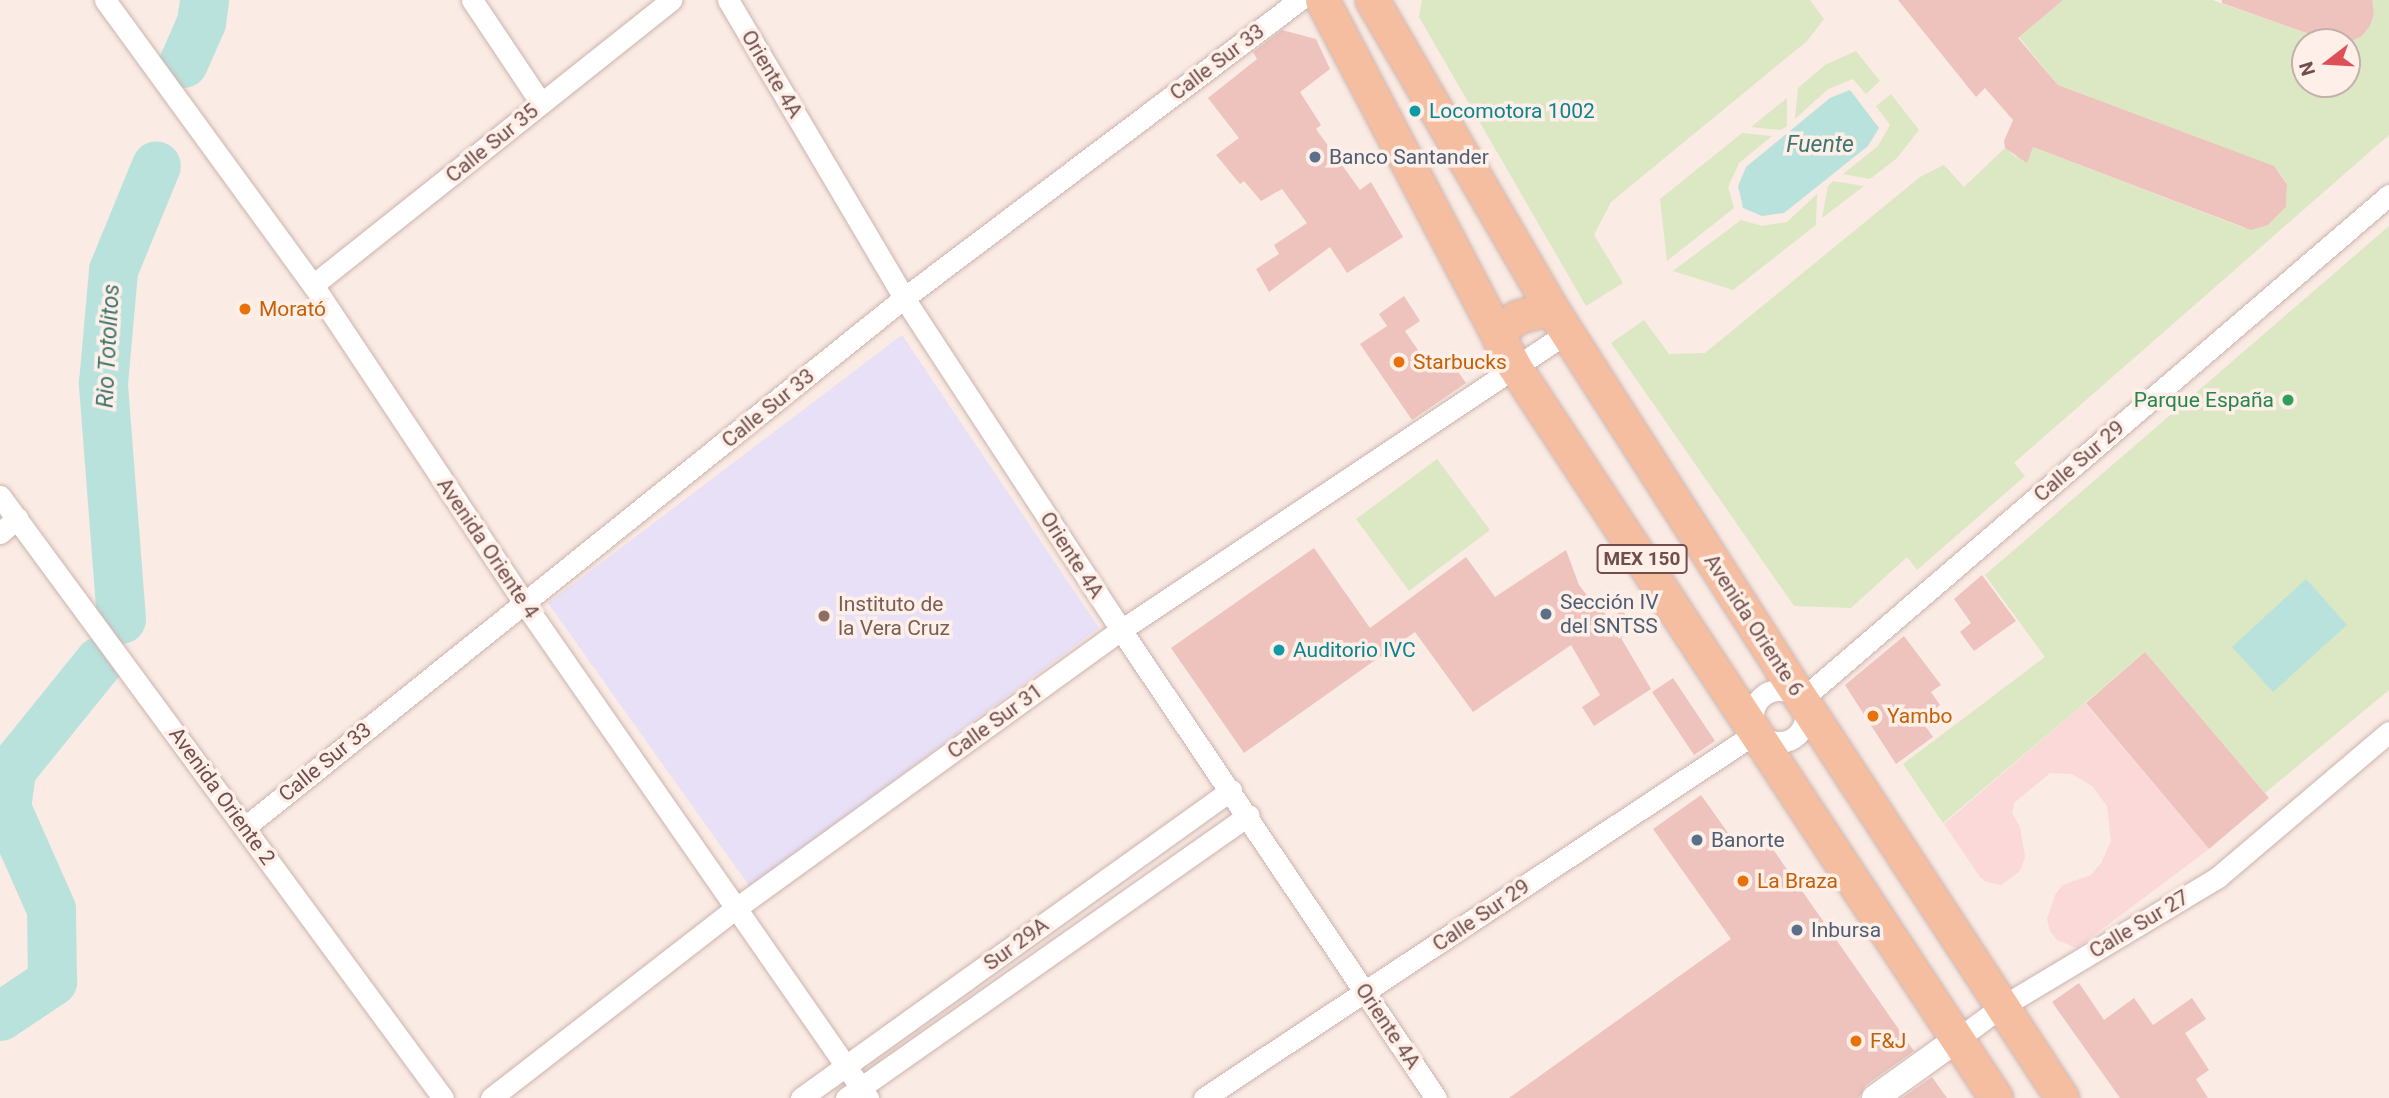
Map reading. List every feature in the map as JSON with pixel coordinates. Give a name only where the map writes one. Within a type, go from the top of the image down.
[{"type":"main road","name":"MEX 150","points":[[1322,0],[1507,353],[1996,1098]]},
{"type":"main road","name":"Avenida Oriente 6","points":[[1372,0],[1559,320],[2062,1098]]},
{"type":"main road","points":[[1507,353],[1506,326],[1517,317],[1559,320]]},
{"type":"street","name":"Avenida Oriente 4","points":[[105,0],[313,285],[524,603],[845,1066],[858,1094]]},
{"type":"street","points":[[472,0],[541,103]]},
{"type":"street","name":"Calle Sur 35","points":[[313,285],[671,0]]},
{"type":"street","name":"Oriente 4A","points":[[728,0],[904,299],[1121,630],[1436,1098]]},
{"type":"street","name":"Calle Sur 33","points":[[244,827],[904,299],[1300,0]]},
{"type":"street","name":"Calle Sur 29","points":[[1802,699],[2389,195]]},
{"type":"street","name":"Calle Sur 31","points":[[492,1098],[735,909],[1507,353]]},
{"type":"street","name":"Avenida Oriente 2","points":[[0,496],[443,1098]]},
{"type":"street","points":[[0,533],[16,518]]},
{"type":"street","points":[[1776,688],[1802,699],[1804,727],[1800,735],[1782,744],[1757,732],[1754,707],[1763,693],[1776,688]]},
{"type":"street","name":"Calle Sur 29","points":[[1204,1098],[1757,732]]},
{"type":"street","name":"Calle Sur 27","points":[[1875,1098],[2001,1007],[2218,877],[2389,732]]},
{"type":"street","name":"Sur 29A","points":[[800,1098],[1231,790]]},
{"type":"street","name":"Sur 29A","points":[[858,1094],[1248,815]]},
{"type":"shaded area","name":"Instituto de la Vera Cruz","points":[[902,335],[1099,628],[750,887],[548,603]]},
{"type":"shaded area","points":[[2085,703],[2209,849],[2077,948],[2057,940],[2050,931],[2047,919],[2056,893],[2063,885],[2091,875],[2101,863],[2111,841],[2107,806],[2092,786],[2072,774],[2050,773],[2014,803],[2012,813],[2020,827],[2025,857],[2020,871],[2001,885],[1986,882],[1980,877],[1944,824]]},
{"type":"green space","points":[[1422,0],[1810,0],[1824,19],[1807,41],[1611,202],[1594,235],[1623,283],[1586,306],[1419,17]]},
{"type":"green space","points":[[2063,0],[2212,0],[2292,28],[2291,98],[2361,98],[2361,37],[2370,26],[2374,14],[2371,0],[2389,0],[2389,135],[2014,463],[2025,476],[1917,570],[1907,557],[1851,608],[1794,606],[1611,343],[1644,320],[1669,354],[1705,353],[1920,177],[1944,165],[1964,187],[2005,148],[2016,157],[2029,153],[2033,147],[2244,228],[2268,225],[2286,207],[2287,183],[2275,167],[2058,85],[2019,37]]},
{"type":"green space","points":[[1856,51],[1880,81],[1866,94],[1853,79],[1828,89],[1795,119],[1798,88],[1825,65]]},
{"type":"green space","points":[[1891,94],[1919,130],[1897,158],[1870,179],[1843,174],[1878,146],[1890,125],[1876,106]]},
{"type":"green space","points":[[1787,98],[1787,126],[1781,130],[1751,127]]},
{"type":"green space","points":[[1742,133],[1772,136],[1739,163],[1728,187],[1734,208],[1667,261],[1660,199]]},
{"type":"green space","points":[[1833,181],[1864,186],[1822,218],[1828,186]]},
{"type":"green space","points":[[1817,194],[1816,225],[1733,290],[1673,271],[1741,220],[1762,226],[1787,222]]},
{"type":"green space","name":"Parque España","points":[[2389,226],[2389,690],[2265,793],[2145,652],[1943,823],[1903,764],[2045,657],[1985,575]]},
{"type":"green space","points":[[1437,459],[1490,530],[1409,591],[1356,519]]},
{"type":"water","name":"Fuente","points":[[1850,90],[1879,128],[1868,146],[1784,213],[1762,216],[1743,208],[1738,186],[1746,167],[1830,98]]},
{"type":"water","points":[[2306,579],[2347,625],[2273,692],[2232,647]]},
{"type":"building","points":[[1898,0],[2063,0],[2018,38],[2058,85],[2274,166],[2287,184],[2286,207],[2268,225],[2251,230],[2033,147],[2027,163],[2005,148],[2004,141],[2013,120],[1985,88],[1976,97]]},
{"type":"building","points":[[2222,0],[2372,0],[2374,14],[2370,26],[2361,37],[2361,28],[2293,28],[2222,3]]},
{"type":"building","points":[[1282,30],[1316,39],[1330,69],[1300,92],[1321,125],[1316,129],[1360,190],[1371,182],[1403,237],[1347,273],[1330,247],[1269,292],[1256,269],[1279,254],[1274,245],[1307,223],[1282,189],[1261,201],[1244,181],[1240,184],[1216,155],[1239,138],[1208,98],[1257,59],[1253,52]]},
{"type":"building","name":"Starbucks","points":[[1404,296],[1420,321],[1405,331],[1430,368],[1447,356],[1466,383],[1412,420],[1360,344],[1387,326],[1379,314]]},
{"type":"building","points":[[1314,548],[1370,628],[1466,557],[1495,597],[1566,550],[1579,585],[1593,603],[1610,617],[1623,611],[1635,629],[1621,638],[1651,689],[1594,726],[1582,707],[1600,695],[1571,645],[1473,712],[1415,632],[1244,753],[1171,648]]},
{"type":"building","points":[[1982,575],[2016,621],[1974,651],[1960,632],[1971,623],[1954,599]]},
{"type":"building","points":[[1904,636],[1941,685],[1931,692],[1940,705],[1921,720],[1933,737],[1896,764],[1845,685]]},
{"type":"building","points":[[2145,652],[2269,798],[2209,849],[2086,703]]},
{"type":"building","points":[[1673,678],[1715,741],[1694,755],[1652,692]]},
{"type":"building","points":[[1701,795],[1741,851],[1763,835],[1914,1051],[1866,1085],[1859,1098],[1509,1098],[1731,939],[1653,829]]},
{"type":"building","points":[[2079,983],[2104,1020],[2134,998],[2153,1025],[2192,998],[2206,1019],[2185,1033],[2209,1070],[2196,1079],[2208,1098],[2120,1098],[2052,1002]]},
{"type":"building","points":[[1932,1077],[1947,1098],[1902,1098]]},
{"type":"waterway","name":"Rio Totolitos","points":[[183,63],[201,22],[204,0]]},
{"type":"waterway","name":"Rio Totolitos","points":[[121,619],[103,383],[113,270],[156,165]]},
{"type":"waterway","name":"Rio Totolitos","points":[[0,1016],[52,981],[51,909],[6,807],[11,770],[99,661]]},
{"type":"place","name":"Locomotora 1002","points":[[1415,111]]},
{"type":"place","name":"Banco Santander","points":[[1315,157]]},
{"type":"place","name":"Morató","points":[[245,309]]},
{"type":"place","name":"Starbucks","points":[[1399,362]]},
{"type":"place","name":"Parque España","points":[[2288,400]]},
{"type":"place","name":"Sección IV del SNTSS","points":[[1546,614]]},
{"type":"place","name":"Instituto de la Vera Cruz","points":[[824,616]]},
{"type":"place","name":"Auditorio IVC","points":[[1279,650]]},
{"type":"place","name":"Yambo","points":[[1873,716]]},
{"type":"place","name":"Banorte","points":[[1697,840]]},
{"type":"place","name":"La Braza","points":[[1743,881]]},
{"type":"place","name":"Inbursa","points":[[1797,930]]},
{"type":"place","name":"F&J","points":[[1856,1041]]}]
